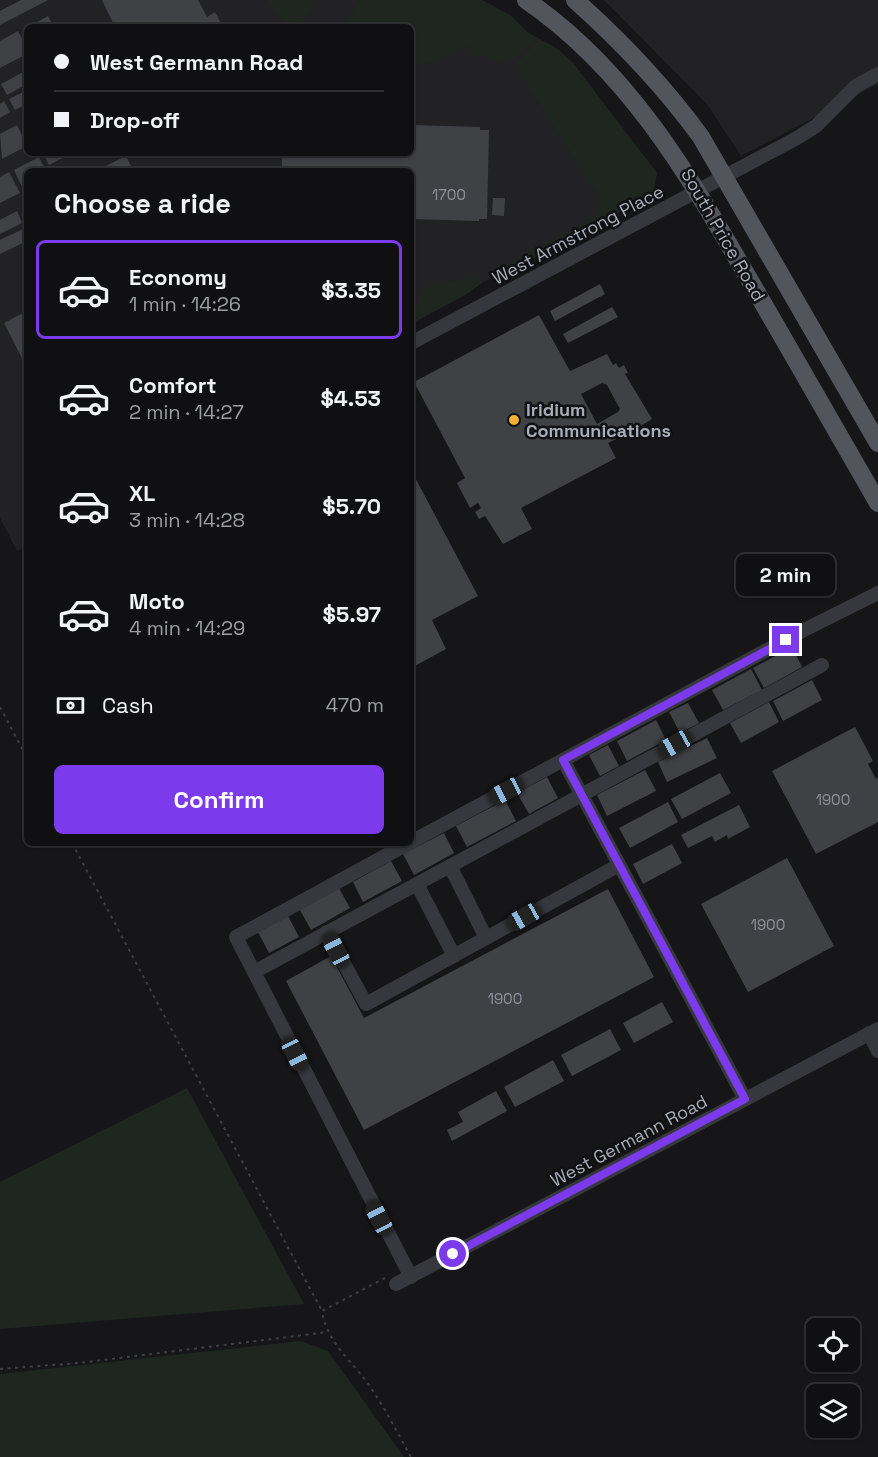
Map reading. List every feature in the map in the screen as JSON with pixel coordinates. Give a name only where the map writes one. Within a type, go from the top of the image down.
[{"type":"main road","name":"South Price Road","points":[[526,0],[583,45],[622,86],[672,151],[878,503]]},
{"type":"main road","name":"South Price Road","points":[[575,0],[644,65],[679,106],[713,156],[878,443]]},
{"type":"street","name":"West Armstrong Place","points":[[414,341],[698,192],[816,126],[856,86],[878,74]]},
{"type":"street","points":[[414,841],[804,630],[878,593]]},
{"type":"street","points":[[254,972],[822,665]]},
{"type":"street","points":[[563,760],[745,1099]]},
{"type":"street","points":[[403,1280],[236,937],[404,846]]},
{"type":"street","points":[[327,932],[366,1004],[620,865]]},
{"type":"street","points":[[450,866],[486,938]]},
{"type":"street","points":[[417,884],[454,956]]},
{"type":"street","points":[[874,1031],[878,1051]]},
{"type":"street","name":"West Germann Road","points":[[403,1280],[874,1031]]},
{"type":"path","points":[[0,707],[24,752]]},
{"type":"path","points":[[74,846],[322,1311],[332,1340],[370,1387],[411,1457]]},
{"type":"path","points":[[322,1311],[388,1276],[399,1276],[403,1280]]},
{"type":"path","points":[[0,1369],[79,1363],[328,1332]]},
{"type":"shaded area","points":[[0,0],[482,0],[510,15],[527,32],[553,46],[573,63],[657,173],[653,195],[521,265],[511,267],[414,322],[414,168],[24,168],[24,548],[17,551],[0,518]]},
{"type":"shaded area","points":[[267,0],[316,0],[300,24],[285,24]]},
{"type":"shaded area","points":[[360,0],[482,0],[510,15],[532,36],[532,40],[514,60],[511,57],[502,65],[486,56],[469,55],[469,45],[439,60],[414,66],[414,24],[345,24]]},
{"type":"shaded area","points":[[604,0],[878,0],[878,84],[741,156],[707,104]]},
{"type":"shaded area","points":[[542,41],[559,50],[573,63],[657,173],[653,195],[502,273],[496,266],[503,266],[595,217],[600,198],[517,69],[520,66],[517,63],[535,43]]},
{"type":"shaded area","points":[[480,276],[482,283],[465,295],[414,322],[414,307],[421,301],[426,286]]},
{"type":"shaded area","points":[[187,1088],[304,1304],[0,1329],[0,1182]]},
{"type":"shaded area","points":[[301,1341],[328,1351],[404,1457],[0,1457],[0,1374]]},
{"type":"building","points":[[21,0],[48,0],[0,25],[0,11]]},
{"type":"building","points":[[102,0],[198,0],[207,17],[215,12],[221,24],[114,24]]},
{"type":"building","points":[[48,16],[52,24],[33,24]]},
{"type":"building","points":[[18,31],[24,42],[24,56],[0,68],[0,41]]},
{"type":"building","points":[[24,72],[24,86],[7,95],[1,84]]},
{"type":"building","points":[[24,92],[24,106],[15,110],[9,99]]},
{"type":"building","points":[[4,101],[10,112],[0,118],[0,104]]},
{"type":"building","points":[[17,125],[24,140],[24,148],[2,159],[0,134]]},
{"type":"building","points":[[414,125],[480,127],[480,130],[489,130],[487,219],[479,219],[479,221],[414,219],[414,168],[282,168],[282,156],[414,156]]},
{"type":"building","points":[[44,156],[66,156],[49,165]]},
{"type":"building","points":[[126,156],[131,166],[127,168],[102,168]]},
{"type":"building","points":[[39,157],[44,168],[24,168],[24,191],[14,170]]},
{"type":"building","points":[[9,172],[20,193],[0,203],[0,177]]},
{"type":"building","points":[[493,198],[505,198],[504,216],[492,215]]},
{"type":"building","points":[[17,211],[22,223],[0,234],[0,220]]},
{"type":"building","points":[[24,228],[24,242],[0,254],[0,240]]},
{"type":"building","points":[[600,284],[605,294],[555,321],[550,311]]},
{"type":"building","points":[[612,307],[618,317],[568,343],[563,334]]},
{"type":"building","points":[[24,313],[24,362],[4,323]]},
{"type":"building","points":[[539,315],[570,371],[607,354],[613,365],[616,363],[619,368],[624,365],[628,373],[625,374],[652,419],[639,427],[637,424],[615,436],[616,439],[608,443],[616,458],[521,508],[532,529],[503,544],[485,516],[479,519],[475,512],[481,508],[478,503],[470,508],[457,483],[465,478],[414,382]],"holes":[[[602,383],[607,385],[620,409],[597,424],[581,394]]]},
{"type":"building","points":[[414,476],[478,596],[432,620],[446,649],[414,666]]},
{"type":"building","points":[[792,647],[802,667],[764,688],[753,668]]},
{"type":"building","points":[[751,669],[762,690],[723,710],[712,690]]},
{"type":"building","points":[[812,680],[822,700],[783,721],[773,701]]},
{"type":"building","points":[[769,702],[779,722],[741,743],[730,723]]},
{"type":"building","points":[[688,703],[699,723],[680,733],[669,712]]},
{"type":"building","points":[[656,720],[666,740],[627,761],[617,741]]},
{"type":"building","points":[[855,727],[873,761],[868,764],[876,779],[878,777],[878,822],[816,854],[772,771]]},
{"type":"building","points":[[707,738],[717,758],[667,782],[658,762]]},
{"type":"building","points":[[608,745],[619,766],[600,776],[589,755]]},
{"type":"building","points":[[645,770],[656,791],[607,816],[597,795]]},
{"type":"building","points":[[720,773],[731,793],[682,819],[671,799]]},
{"type":"building","points":[[547,777],[558,798],[529,814],[517,793]]},
{"type":"building","points":[[505,800],[516,821],[467,847],[456,826]]},
{"type":"building","points":[[668,802],[678,822],[630,848],[619,828]]},
{"type":"building","points":[[739,805],[750,827],[728,839],[727,835],[715,842],[712,836],[688,848],[681,835]]},
{"type":"building","points":[[444,833],[454,853],[414,875],[403,854]]},
{"type":"building","points":[[672,844],[682,863],[643,884],[633,864]]},
{"type":"building","points":[[787,858],[834,946],[748,992],[701,904]]},
{"type":"building","points":[[391,861],[402,881],[363,902],[353,882]]},
{"type":"building","points":[[339,888],[350,908],[311,930],[300,910]]},
{"type":"building","points":[[608,889],[654,977],[364,1130],[286,981],[331,956],[364,1018]]},
{"type":"building","points":[[288,916],[299,937],[269,953],[258,932]]},
{"type":"building","points":[[662,1002],[673,1022],[634,1043],[623,1023]]},
{"type":"building","points":[[610,1029],[621,1050],[572,1076],[561,1055]]},
{"type":"building","points":[[553,1060],[564,1081],[515,1107],[504,1087]]},
{"type":"building","points":[[496,1091],[507,1111],[452,1141],[447,1130],[463,1122],[458,1112]]},
{"type":"place","name":"Iridium Communications","points":[[514,420]]},
{"type":"route","points":[[453,1254],[745,1099],[563,760],[786,640]]}]
